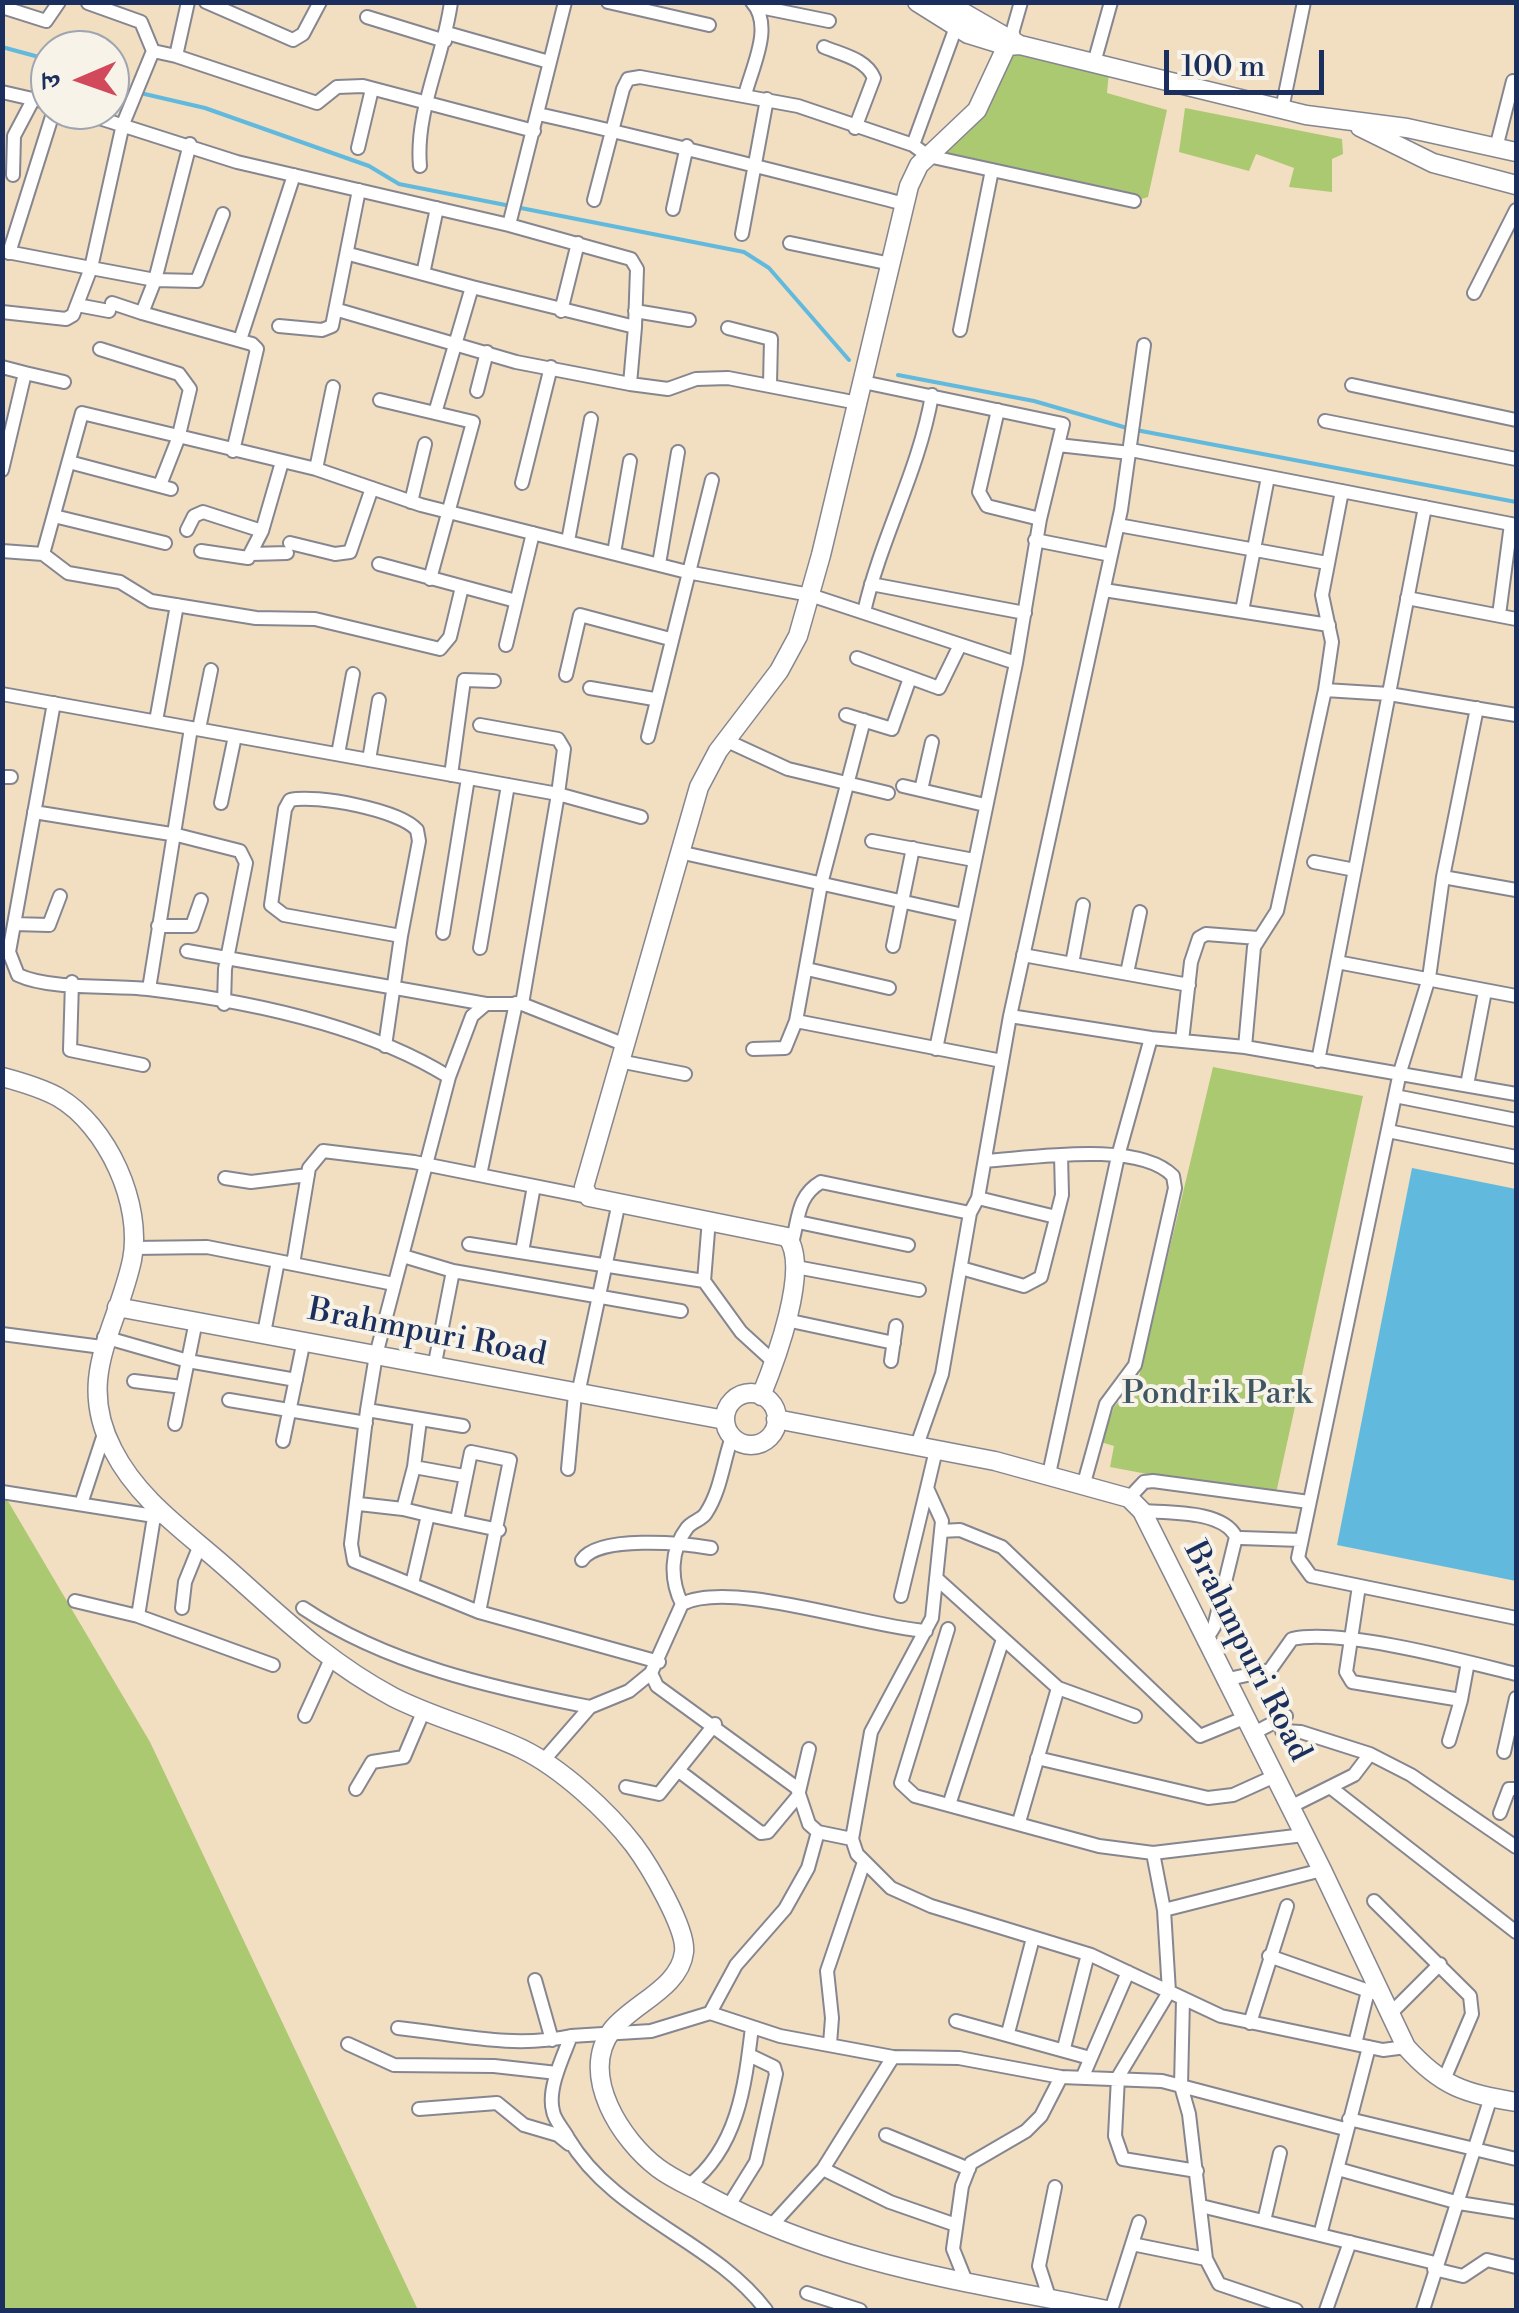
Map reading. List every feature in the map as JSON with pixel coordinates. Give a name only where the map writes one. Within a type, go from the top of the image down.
[{"type":"street","points":[[2,7],[46,21],[52,19],[59,2]]},
{"type":"street","points":[[176,56],[188,2]]},
{"type":"street","points":[[206,2],[293,40],[303,34],[320,2]]},
{"type":"street","points":[[420,166],[418,133],[446,37],[451,2]]},
{"type":"street","points":[[511,218],[564,2]]},
{"type":"street","points":[[608,2],[709,25]]},
{"type":"street","points":[[917,2],[956,27],[1013,43],[1355,124],[1407,128],[1516,152]]},
{"type":"street","points":[[946,2],[1013,43]]},
{"type":"street","points":[[921,150],[978,110],[1013,43],[1022,2]]},
{"type":"street","points":[[1094,63],[1111,2]]},
{"type":"street","points":[[1282,108],[1304,2]]},
{"type":"street","points":[[88,3],[141,22],[153,51],[130,107]]},
{"type":"street","points":[[753,4],[830,21]]},
{"type":"street","points":[[744,95],[762,29],[762,17],[753,4]]},
{"type":"street","points":[[368,17],[549,62]]},
{"type":"street","points":[[589,1197],[586,1178],[699,787],[726,740],[779,671],[798,636],[905,204],[956,27]]},
{"type":"street","points":[[824,47],[867,65],[872,72],[855,128]]},
{"type":"street","points":[[153,51],[317,103],[337,87],[372,88],[534,130]]},
{"type":"street","points":[[594,200],[628,80],[664,79],[767,99],[992,170],[1134,201]]},
{"type":"street","points":[[1496,148],[1513,81]]},
{"type":"street","points":[[358,148],[372,88]]},
{"type":"street","points":[[2,92],[30,97]]},
{"type":"street","points":[[742,234],[767,99]]},
{"type":"street","points":[[30,106],[14,136],[8,174],[34,180]]},
{"type":"street","points":[[538,114],[687,146],[830,188],[905,204]]},
{"type":"street","points":[[1355,124],[1433,163],[1516,185]]},
{"type":"street","points":[[130,126],[237,162],[438,208],[511,218],[631,259],[637,269],[630,384]]},
{"type":"street","points":[[48,130],[6,252],[155,280],[197,281],[223,214]]},
{"type":"street","points":[[2,312],[60,320],[73,315],[91,268],[122,130]]},
{"type":"street","points":[[142,313],[155,280],[190,144]]},
{"type":"street","points":[[672,208],[687,146]]},
{"type":"street","points":[[960,330],[992,170]]},
{"type":"street","points":[[240,340],[294,174]]},
{"type":"street","points":[[279,326],[327,330],[338,310],[359,190]]},
{"type":"street","points":[[423,274],[438,208]]},
{"type":"street","points":[[1474,293],[1516,210]]},
{"type":"street","points":[[562,310],[578,243]]},
{"type":"street","points":[[790,244],[891,264]]},
{"type":"street","points":[[348,254],[634,327]]},
{"type":"street","points":[[435,413],[472,287]]},
{"type":"street","points":[[77,304],[142,313],[252,344],[258,359],[233,451]]},
{"type":"street","points":[[338,310],[457,345],[630,384],[668,390],[713,377],[770,384],[858,403]]},
{"type":"street","points":[[635,311],[690,320]]},
{"type":"street","points":[[728,328],[771,339],[770,384]]},
{"type":"street","points":[[916,1448],[942,1374],[1010,1016],[1112,555],[1144,345]]},
{"type":"street","points":[[69,462],[166,487],[190,389],[179,374],[100,349]]},
{"type":"street","points":[[477,392],[487,352]]},
{"type":"street","points":[[2,367],[64,382]]},
{"type":"street","points":[[522,483],[551,367]]},
{"type":"street","points":[[2,470],[25,373]]},
{"type":"street","points":[[864,378],[1064,424],[1035,540],[1016,663],[936,1048]]},
{"type":"street","points":[[1352,386],[1516,420]]},
{"type":"street","points":[[316,469],[333,387]]},
{"type":"street","points":[[864,612],[914,472],[932,395]]},
{"type":"street","points":[[380,400],[473,422],[430,579]]},
{"type":"street","points":[[998,410],[979,492],[981,501],[1040,519]]},
{"type":"street","points":[[44,554],[82,413],[316,469],[447,512],[688,572],[810,595],[1016,663]]},
{"type":"street","points":[[568,541],[592,419]]},
{"type":"street","points":[[1325,421],[1516,459]]},
{"type":"street","points":[[412,502],[426,444]]},
{"type":"street","points":[[1058,446],[1131,448],[1514,524],[1499,615]]},
{"type":"street","points":[[658,564],[678,452]]},
{"type":"street","points":[[614,553],[630,461]]},
{"type":"street","points":[[251,554],[262,531],[282,462]]},
{"type":"street","points":[[1242,611],[1268,477]]},
{"type":"street","points":[[648,737],[654,699],[712,480]]},
{"type":"street","points":[[201,551],[240,560],[251,554],[289,548],[350,552],[372,488]]},
{"type":"street","points":[[1245,1047],[1254,947],[1277,911],[1326,690],[1332,642],[1322,608],[1342,491]]},
{"type":"street","points":[[1318,1061],[1424,507]]},
{"type":"street","points":[[187,530],[194,516],[204,512],[262,531]]},
{"type":"street","points":[[54,516],[165,543]]},
{"type":"street","points":[[1118,525],[1327,564]]},
{"type":"street","points":[[506,646],[533,532]]},
{"type":"street","points":[[1035,540],[1112,555]]},
{"type":"street","points":[[2,551],[44,554],[68,573],[120,582],[143,599],[256,618],[316,619],[440,649],[450,638],[462,587]]},
{"type":"street","points":[[379,564],[516,601]]},
{"type":"street","points":[[871,584],[1025,612]]},
{"type":"street","points":[[1104,590],[1329,624]]},
{"type":"street","points":[[1407,598],[1516,618]]},
{"type":"street","points":[[156,722],[177,606]]},
{"type":"street","points":[[566,675],[580,615],[670,639]]},
{"type":"street","points":[[857,658],[941,688],[960,644]]},
{"type":"street","points":[[149,989],[195,728],[211,670]]},
{"type":"street","points":[[338,754],[353,674]]},
{"type":"street","points":[[846,714],[894,728],[910,678]]},
{"type":"street","points":[[451,775],[464,680],[494,681]]},
{"type":"street","points":[[590,688],[654,699]]},
{"type":"street","points":[[1326,690],[1389,694],[1516,716]]},
{"type":"street","points":[[2,694],[558,794],[642,817]]},
{"type":"street","points":[[368,760],[379,700]]},
{"type":"street","points":[[54,703],[6,951],[7,970],[26,979],[149,989],[294,1018],[413,1054],[449,1077]]},
{"type":"street","points":[[1476,708],[1443,877],[1429,978],[1400,1072],[1298,1558],[1310,1576],[1516,1618]]},
{"type":"street","points":[[753,1049],[785,1048],[796,1021],[821,884],[864,720]]},
{"type":"street","points":[[480,725],[558,738],[564,749],[519,1004],[480,1175]]},
{"type":"street","points":[[221,804],[235,736]]},
{"type":"street","points":[[726,740],[788,769],[888,793]]},
{"type":"street","points":[[921,790],[932,742]]},
{"type":"street","points":[[443,932],[468,778]]},
{"type":"street","points":[[480,948],[508,785]]},
{"type":"street","points":[[903,786],[985,805]]},
{"type":"street","points":[[385,1046],[400,936],[419,841],[417,830],[399,816],[308,798],[290,800],[285,809],[270,899],[276,911],[400,936]]},
{"type":"street","points":[[34,812],[175,834],[234,848],[244,857],[224,1004]]},
{"type":"street","points":[[872,841],[974,860]]},
{"type":"street","points":[[893,946],[914,848]]},
{"type":"street","points":[[679,852],[963,915]]},
{"type":"street","points":[[1314,862],[1355,870]]},
{"type":"street","points":[[1443,877],[1516,890]]},
{"type":"street","points":[[14,924],[49,925],[60,896]]},
{"type":"street","points":[[158,926],[192,926],[201,900]]},
{"type":"street","points":[[1072,964],[1082,905]]},
{"type":"street","points":[[1127,974],[1140,912]]},
{"type":"street","points":[[1182,1041],[1199,938],[1206,934],[1258,938]]},
{"type":"street","points":[[187,950],[486,1004],[519,1004],[621,1052],[686,1074]]},
{"type":"street","points":[[1024,955],[1189,984]]},
{"type":"street","points":[[1337,962],[1516,996]]},
{"type":"street","points":[[806,969],[888,988]]},
{"type":"street","points":[[72,982],[70,1050],[144,1065]]},
{"type":"street","points":[[1467,1085],[1485,990]]},
{"type":"street","points":[[486,1004],[472,1016],[449,1077],[376,1354],[351,1544],[354,1561],[479,1612],[655,1668]]},
{"type":"street","points":[[1010,1016],[1151,1038],[1245,1047],[1516,1094]]},
{"type":"street","points":[[796,1021],[1002,1061]]},
{"type":"street","points":[[1049,1474],[1118,1156],[1151,1038]]},
{"type":"street","points":[[2,1077],[61,1099],[98,1135],[122,1179],[132,1213],[134,1248],[103,1342],[98,1411],[126,1475],[161,1517],[200,1545],[330,1661],[424,1710],[543,1761],[634,1844],[684,1938],[684,1958],[674,1974],[612,2030],[602,2069],[604,2095],[631,2144],[688,2186],[770,2227],[864,2262],[1040,2304],[1109,2310],[1138,2222]]},
{"type":"street","points":[[1395,1096],[1516,1120]]},
{"type":"street","points":[[1388,1131],[1516,1157]]},
{"type":"street","points":[[264,1333],[308,1176],[324,1151],[428,1165],[709,1219],[787,1237],[792,1243]]},
{"type":"street","points":[[961,1268],[1033,1284],[1041,1276],[1062,1195],[1061,1155]]},
{"type":"street","points":[[985,1160],[1118,1156],[1164,1168],[1175,1188],[1135,1365],[1106,1404],[1084,1483]]},
{"type":"street","points":[[224,1178],[250,1182],[308,1176]]},
{"type":"street","points":[[761,1396],[786,1320],[796,1267],[792,1243],[806,1191],[822,1182],[970,1213]]},
{"type":"street","points":[[522,1252],[534,1186]]},
{"type":"street","points":[[978,1198],[1056,1217]]},
{"type":"street","points":[[568,1468],[577,1394],[619,1202]]},
{"type":"street","points":[[709,1219],[704,1281],[715,1302],[775,1363]]},
{"type":"street","points":[[798,1222],[908,1245]]},
{"type":"street","points":[[470,1244],[704,1281]]},
{"type":"street","points":[[134,1248],[207,1247],[394,1284]]},
{"type":"street","points":[[402,1256],[453,1271],[681,1311]]},
{"type":"street","points":[[796,1267],[919,1290]]},
{"type":"street","points":[[434,1368],[453,1271]]},
{"type":"street","name":"Brahmpuri Road","points":[[117,1307],[577,1394],[728,1429],[740,1443],[760,1443],[769,1438],[776,1419]]},
{"type":"street","points":[[786,1320],[894,1342]]},
{"type":"street","points":[[175,1424],[196,1321]]},
{"type":"street","points":[[891,1361],[896,1326]]},
{"type":"street","points":[[2,1334],[103,1342],[296,1380]]},
{"type":"street","points":[[283,1441],[304,1340]]},
{"type":"street","points":[[134,1381],[182,1387]]},
{"type":"street","points":[[682,1604],[673,1586],[672,1567],[688,1526],[708,1510],[724,1475],[728,1429],[736,1398],[761,1396],[772,1405],[776,1419],[1049,1474],[1136,1504],[1214,1520],[1232,1529],[1236,1537],[1214,1627],[1205,1642]]},
{"type":"street","points":[[228,1400],[290,1410],[463,1426]]},
{"type":"street","points":[[403,1509],[420,1420]]},
{"type":"street","points":[[81,1504],[105,1431]]},
{"type":"street","points":[[901,1596],[936,1450]]},
{"type":"street","points":[[458,1520],[471,1452],[510,1460],[499,1530],[479,1612]]},
{"type":"street","points":[[414,1467],[464,1476]]},
{"type":"street","points":[[1136,1504],[1144,1482],[1154,1480],[1308,1502]]},
{"type":"street","points":[[927,1488],[939,1506],[941,1531],[936,1578],[926,1631],[871,1732],[852,1840],[864,1862],[891,1888],[931,1906],[1088,1954],[1183,2000],[1250,2022],[1362,2046],[1406,2048]]},
{"type":"street","points":[[2,1492],[161,1517]]},
{"type":"street","points":[[359,1504],[403,1509],[499,1530]]},
{"type":"street","name":"Brahmpuri Road","points":[[1136,1504],[1322,1870],[1374,1993],[1406,2048],[1443,2082],[1516,2102]]},
{"type":"street","points":[[412,1584],[428,1515]]},
{"type":"street","points":[[138,1616],[161,1517]]},
{"type":"street","points":[[941,1531],[960,1530],[1002,1547],[1197,1734],[1286,1716]]},
{"type":"street","points":[[1241,1538],[1302,1540]]},
{"type":"street","points":[[582,1560],[593,1549],[682,1543],[711,1548]]},
{"type":"street","points":[[182,1608],[185,1582],[200,1545]]},
{"type":"street","points":[[936,1578],[1058,1688],[1135,1716]]},
{"type":"street","points":[[1360,1586],[1346,1672],[1352,1682],[1460,1700]]},
{"type":"street","points":[[543,1761],[590,1707],[630,1691],[655,1668],[682,1604],[693,1598],[740,1597],[892,1629],[926,1631]]},
{"type":"street","points":[[75,1602],[138,1616],[273,1664]]},
{"type":"street","points":[[303,1608],[336,1629],[473,1681],[590,1707]]},
{"type":"street","points":[[948,1629],[899,1779],[904,1790],[1100,1846],[1154,1853],[1304,1834]]},
{"type":"street","points":[[949,1805],[1003,1639]]},
{"type":"street","points":[[1224,1680],[1270,1670],[1292,1639],[1351,1642],[1516,1674]]},
{"type":"street","points":[[304,1716],[330,1661]]},
{"type":"street","points":[[1449,1741],[1468,1662]]},
{"type":"street","points":[[655,1668],[657,1686],[715,1724],[797,1788],[810,1824],[818,1832],[852,1840]]},
{"type":"street","points":[[1019,1822],[1058,1688]]},
{"type":"street","points":[[1504,1752],[1516,1698]]},
{"type":"street","points":[[356,1789],[372,1762],[404,1757],[424,1710]]},
{"type":"street","points":[[626,1787],[659,1794],[715,1724]]},
{"type":"street","points":[[1282,1731],[1301,1732],[1370,1754],[1411,1775],[1516,1847]]},
{"type":"street","points":[[679,1771],[762,1833],[768,1832],[798,1796],[808,1749]]},
{"type":"street","points":[[1290,1807],[1354,1775],[1370,1754]]},
{"type":"street","points":[[1037,1758],[1208,1798],[1233,1795],[1274,1776]]},
{"type":"street","points":[[1330,1787],[1516,1932]]},
{"type":"street","points":[[1500,1813],[1509,1789],[1516,1788]]},
{"type":"street","points":[[710,2013],[736,1965],[785,1909],[808,1868],[818,1832]]},
{"type":"street","points":[[1154,1853],[1164,1910],[1169,1992],[1118,2077],[1115,2136],[1124,2158],[1197,2171]]},
{"type":"street","points":[[830,2044],[833,2030],[827,1971],[864,1862]]},
{"type":"street","points":[[1164,1910],[1322,1870]]},
{"type":"street","points":[[1374,1900],[1440,1964],[1472,2003],[1443,2082]]},
{"type":"street","points":[[1250,2022],[1287,1906]]},
{"type":"street","points":[[1008,2033],[1033,1938]]},
{"type":"street","points":[[1064,2048],[1088,1954]]},
{"type":"street","points":[[1269,1956],[1374,1993],[1338,2168],[1320,2234]]},
{"type":"street","points":[[1389,2015],[1440,1964]]},
{"type":"street","points":[[1083,2076],[1128,1972]]},
{"type":"street","points":[[535,1980],[552,2040]]},
{"type":"street","points":[[1183,2000],[1180,2086],[1197,2171],[1206,2259],[1220,2284],[1296,2310]]},
{"type":"street","points":[[398,2028],[479,2040],[552,2040],[612,2030],[651,2032],[710,2013],[752,2027],[893,2057],[959,2058],[1061,2077],[1118,2077],[1180,2086],[1516,2159]]},
{"type":"street","points":[[956,2022],[1090,2058]]},
{"type":"street","points":[[688,2186],[712,2168],[721,2154],[745,2082],[752,2027]]},
{"type":"street","points":[[571,2036],[557,2073],[552,2111],[580,2158]]},
{"type":"street","points":[[348,2044],[394,2065],[494,2066],[557,2073]]},
{"type":"street","points":[[728,2207],[756,2162],[776,2074],[774,2067],[748,2055]]},
{"type":"street","points":[[770,2227],[823,2169],[893,2057]]},
{"type":"street","points":[[967,2284],[954,2261],[956,2224],[969,2169],[983,2152],[1026,2131],[1042,2116],[1061,2077]]},
{"type":"street","points":[[1423,2310],[1434,2266],[1478,2150],[1491,2098]]},
{"type":"street","points":[[419,2109],[497,2103],[524,2125],[565,2140],[616,2195],[740,2282],[766,2310]]},
{"type":"street","points":[[886,2135],[969,2169]]},
{"type":"street","points":[[1264,2221],[1280,2153]]},
{"type":"street","points":[[1338,2168],[1459,2203],[1516,2212]]},
{"type":"street","points":[[823,2169],[890,2202],[956,2224]]},
{"type":"street","points":[[1040,2304],[1039,2266],[1055,2187]]},
{"type":"street","points":[[1200,2206],[1320,2234],[1468,2276],[1487,2260],[1516,2267]]},
{"type":"street","points":[[1326,2310],[1350,2242]]},
{"type":"street","points":[[1132,2244],[1206,2259]]},
{"type":"street","points":[[807,2293],[860,2310]]},
{"type":"green space","points":[[1014,48],[1109,71],[1107,93],[1167,110],[1148,197],[1138,200],[937,154]]},
{"type":"green space","points":[[1185,108],[1342,139],[1343,154],[1332,159],[1332,192],[1289,187],[1294,168],[1256,154],[1249,171],[1179,152]]},
{"type":"green space","name":"Pondrik Park","points":[[1213,1067],[1363,1096],[1275,1498],[1110,1467],[1114,1446],[1101,1442],[1114,1407],[1138,1381]]},
{"type":"green space","points":[[2,1491],[150,1742],[418,2310],[3,2310]]},
{"type":"water","points":[[1412,1168],[1516,1189],[1516,1581],[1337,1545]]},
{"type":"waterway","points":[[2,47],[30,55]]},
{"type":"waterway","points":[[130,91],[205,108],[369,166],[399,184],[744,252],[769,268],[849,360]]},
{"type":"waterway","points":[[898,375],[1034,401],[1127,428]]},
{"type":"waterway","points":[[1136,430],[1516,502]]}]
